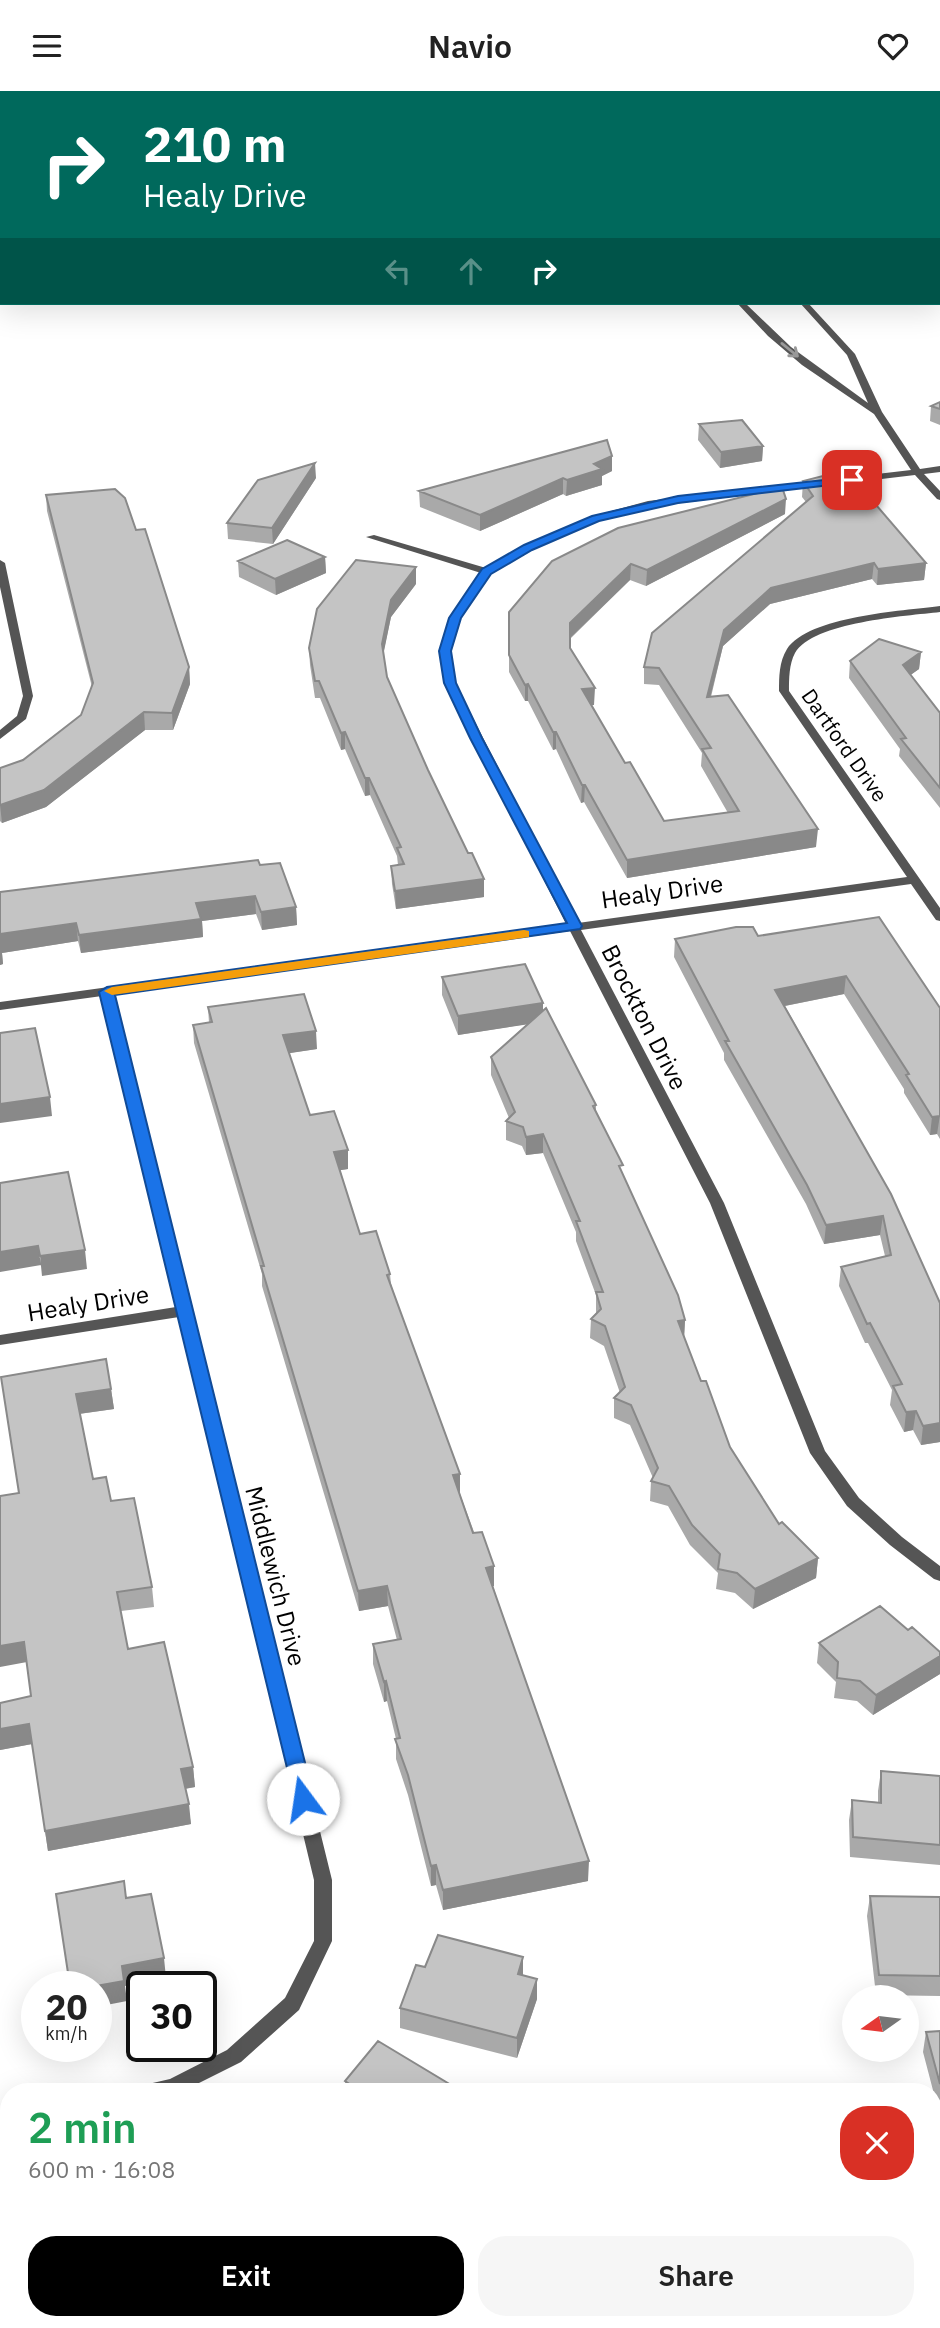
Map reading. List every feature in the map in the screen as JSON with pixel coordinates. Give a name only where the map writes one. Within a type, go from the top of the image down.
[{"type":"street","points":[[743,305],[760,325],[834,386],[877,412]]},
{"type":"street","points":[[806,305],[851,354],[877,412],[918,473],[940,497]]},
{"type":"street","name":"Brockton Drive","points":[[940,469],[648,504],[570,528],[486,572],[455,618],[445,651],[450,683],[482,750],[717,1203],[818,1453],[853,1502],[896,1541],[940,1575]]},
{"type":"street","points":[[371,537],[486,572]]},
{"type":"street","points":[[0,563],[28,696],[22,717],[0,736]]},
{"type":"street","name":"Dartford Drive","points":[[940,609],[847,621],[794,647],[784,669],[784,691],[940,917]]},
{"type":"street","name":"Healy Drive","points":[[0,1006],[914,880]]},
{"type":"street","name":"Middlewich Drive","points":[[107,992],[323,1880],[323,1941],[292,2004],[234,2056],[181,2083]]},
{"type":"street","name":"Healy Drive","points":[[0,1340],[184,1311]]},
{"type":"building","points":[[940,402],[940,409],[931,406]]},
{"type":"building","points":[[742,420],[763,446],[721,452],[699,424]]},
{"type":"building","points":[[607,440],[612,456],[594,464],[602,469],[567,480],[563,478],[480,515],[419,491]]},
{"type":"building","points":[[315,463],[272,528],[227,523],[258,480]]},
{"type":"building","points":[[846,470],[926,563],[878,569],[874,563],[771,588],[724,630],[707,697],[728,695],[818,829],[627,860],[585,785],[582,785],[556,732],[553,732],[528,684],[525,685],[509,655],[509,612],[552,561],[618,528],[782,487],[786,499],[647,570],[631,564],[570,623],[570,648],[595,688],[582,689],[625,763],[630,762],[664,821],[739,811],[702,749],[711,748],[659,668],[644,667],[652,633],[813,496],[803,481]]},
{"type":"building","points":[[115,489],[125,498],[136,530],[145,529],[189,667],[172,713],[144,712],[44,790],[0,805],[0,768],[23,760],[81,715],[93,683],[46,495]]},
{"type":"building","points":[[287,540],[325,557],[275,579],[238,561]]},
{"type":"building","points":[[356,560],[416,567],[391,600],[382,644],[387,677],[428,770],[468,853],[472,853],[484,879],[395,891],[391,866],[404,864],[397,848],[401,847],[369,778],[365,778],[345,732],[341,733],[319,681],[315,681],[309,648],[317,609]]},
{"type":"building","points":[[879,639],[921,652],[903,665],[940,713],[940,788],[901,739],[906,738],[850,661]]},
{"type":"building","points":[[258,860],[260,865],[280,863],[296,907],[261,912],[255,896],[196,903],[201,919],[79,935],[76,923],[0,934],[0,892]]},
{"type":"building","points":[[879,917],[940,1008],[940,1116],[932,1117],[906,1075],[909,1074],[846,976],[775,990],[891,1194],[940,1303],[940,1423],[923,1426],[916,1411],[906,1412],[893,1386],[902,1384],[870,1323],[867,1324],[841,1267],[891,1255],[883,1216],[826,1225],[807,1185],[725,1041],[729,1041],[675,939],[736,927],[753,927],[758,936]]},
{"type":"building","points":[[525,964],[543,1003],[458,1016],[442,977]]},
{"type":"building","points":[[304,994],[316,1031],[283,1035],[310,1115],[334,1111],[348,1150],[334,1152],[360,1234],[376,1231],[390,1274],[387,1275],[460,1474],[453,1475],[473,1533],[482,1532],[494,1566],[486,1568],[589,1861],[443,1890],[436,1865],[431,1866],[408,1775],[395,1739],[400,1738],[386,1681],[384,1682],[373,1644],[401,1639],[387,1586],[358,1591],[261,1266],[264,1266],[193,1025],[212,1022],[208,1007]]},
{"type":"building","points":[[546,1008],[596,1105],[593,1106],[623,1165],[619,1166],[678,1295],[685,1320],[678,1321],[701,1381],[706,1381],[730,1447],[779,1524],[782,1522],[818,1558],[755,1589],[737,1573],[718,1569],[720,1554],[692,1525],[669,1486],[651,1481],[658,1468],[631,1405],[614,1398],[625,1387],[605,1326],[591,1319],[601,1309],[596,1292],[603,1292],[576,1221],[580,1221],[543,1134],[526,1137],[523,1127],[506,1121],[515,1112],[491,1057]]},
{"type":"building","points":[[35,1028],[50,1097],[0,1104],[0,1033]]},
{"type":"building","points":[[68,1172],[85,1250],[40,1256],[38,1246],[0,1252],[0,1183]]},
{"type":"building","points":[[106,1359],[111,1389],[76,1394],[93,1479],[106,1477],[111,1501],[134,1498],[152,1587],[117,1592],[128,1649],[164,1642],[193,1767],[181,1769],[189,1804],[45,1831],[29,1724],[0,1729],[0,1703],[31,1696],[24,1642],[0,1646],[0,1496],[19,1493],[1,1377]]},
{"type":"building","points":[[880,1606],[908,1630],[912,1627],[940,1652],[940,1656],[876,1695],[860,1681],[837,1678],[838,1662],[819,1643]]},
{"type":"building","points":[[881,1771],[940,1776],[940,1845],[853,1837],[852,1800],[881,1803]]},
{"type":"building","points":[[124,1881],[126,1898],[151,1894],[164,1958],[122,1966],[124,1981],[112,1983],[112,1971],[68,1971],[56,1894]]},
{"type":"building","points":[[870,1896],[940,1897],[940,1976],[879,1975]]},
{"type":"building","points":[[438,1935],[523,1957],[518,1974],[537,1979],[517,2038],[400,2008],[416,1965],[425,1967]]},
{"type":"building","points":[[940,2031],[940,2083],[940,2083],[926,2032]]},
{"type":"building","points":[[378,2041],[448,2083],[348,2083],[345,2081]]},
{"type":"slow traffic","points":[[112,991],[524,934]]},
{"type":"route","points":[[303,1799],[107,992],[575,926],[450,683],[445,651],[455,618],[486,572],[528,548],[596,518],[678,499],[852,480]]}]
